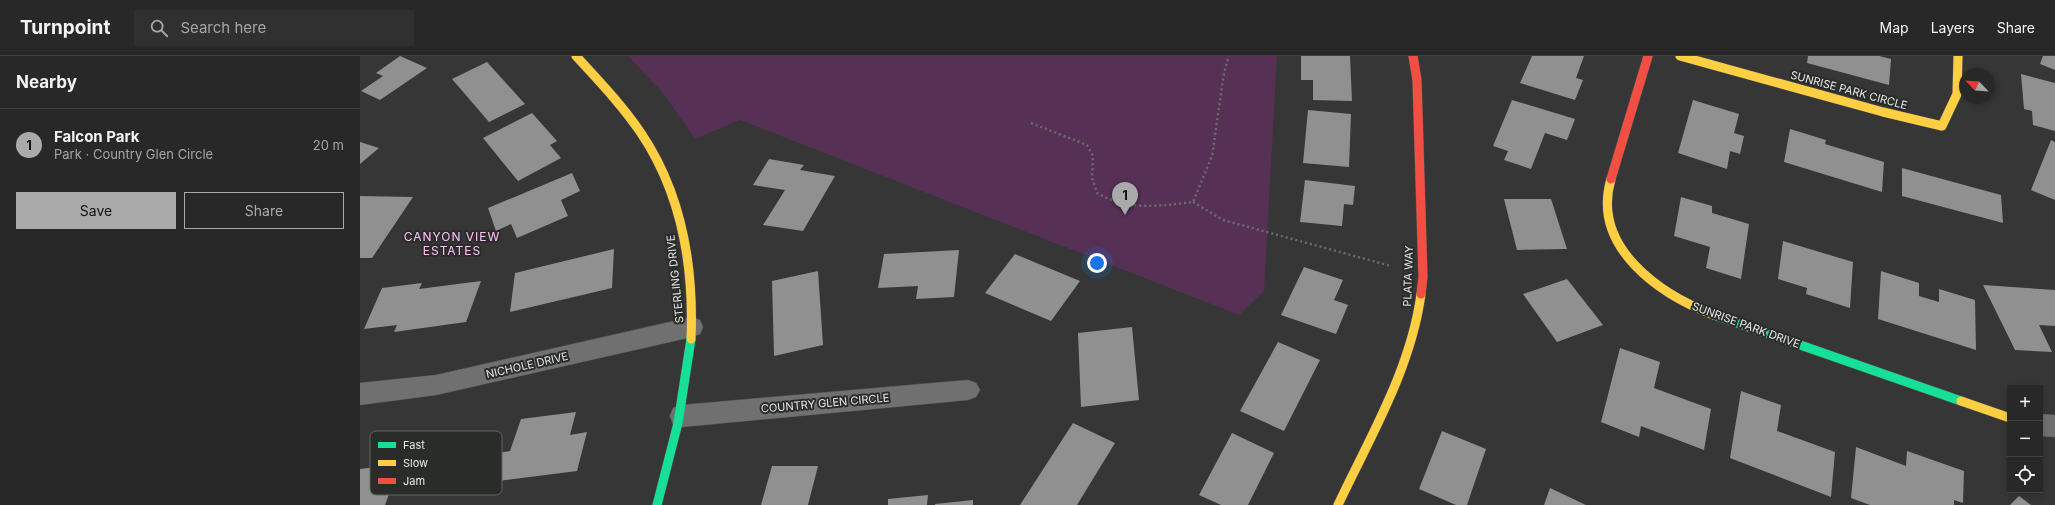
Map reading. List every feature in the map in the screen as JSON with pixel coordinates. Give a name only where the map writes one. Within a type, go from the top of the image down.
[{"type":"street","name":"STERLING DRIVE","points":[[576,56],[638,126],[657,160],[674,196],[685,245],[690,283],[692,327],[682,416],[657,505]]},
{"type":"street","name":"PLATA WAY","points":[[1338,505],[1402,368],[1413,337],[1420,309],[1423,277],[1417,80],[1413,56]]},
{"type":"street","name":"SUNRISE PARK DRIVE","points":[[1648,56],[1610,179],[1607,210],[1615,238],[1635,266],[1665,291],[1699,310],[2007,417]]},
{"type":"street","name":"SUNRISE PARK CIRCLE","points":[[1680,56],[1883,112],[1942,126],[1957,94],[1958,56]]},
{"type":"street","name":"NICHOLE DRIVE","points":[[360,394],[436,385],[692,327]]},
{"type":"street","name":"COUNTRY GLEN CIRCLE","points":[[682,416],[968,390]]},
{"type":"street","points":[[2043,425],[2055,426]]},
{"type":"path","points":[[1193,202],[1212,156],[1224,72],[1229,56]]},
{"type":"path","points":[[1031,123],[1087,145],[1093,156],[1092,178],[1097,193],[1107,200],[1140,207],[1193,202],[1222,220],[1391,266]]},
{"type":"shaded area","points":[[628,56],[1277,56],[1264,291],[1239,315],[740,120],[695,139],[663,93]]},
{"type":"building","points":[[400,56],[427,68],[380,100],[361,91],[383,76],[376,73]]},
{"type":"building","points":[[1301,56],[1350,56],[1352,101],[1313,100],[1313,80],[1301,80]]},
{"type":"building","points":[[1532,56],[1584,56],[1576,78],[1583,80],[1575,100],[1520,83]]},
{"type":"building","points":[[1808,56],[1879,56],[1891,59],[1889,85],[1807,63]]},
{"type":"building","points":[[2043,56],[2055,56],[2055,70],[2040,64]]},
{"type":"building","points":[[487,62],[525,104],[489,122],[452,79]]},
{"type":"building","points":[[2021,74],[2055,83],[2055,131],[2033,125],[2032,111],[2024,109]]},
{"type":"building","points":[[1512,100],[1575,119],[1567,140],[1545,133],[1531,169],[1504,160],[1508,151],[1493,146]]},
{"type":"building","points":[[1693,100],[1739,114],[1734,133],[1744,136],[1740,154],[1730,151],[1727,169],[1678,153]]},
{"type":"building","points":[[1308,110],[1351,114],[1349,167],[1303,163]]},
{"type":"building","points":[[532,113],[557,141],[550,145],[561,158],[518,181],[483,138]]},
{"type":"building","points":[[1790,129],[1826,140],[1825,144],[1884,162],[1882,192],[1784,162]]},
{"type":"building","points":[[2051,140],[2055,142],[2055,200],[2031,190]]},
{"type":"building","points":[[360,142],[379,148],[360,164]]},
{"type":"building","points":[[769,159],[804,165],[800,170],[835,176],[803,231],[763,225],[785,190],[753,185]]},
{"type":"building","points":[[1902,168],[2001,195],[2003,223],[1902,196]]},
{"type":"building","points":[[572,173],[580,191],[561,200],[568,216],[517,238],[511,224],[496,231],[488,208]]},
{"type":"building","points":[[1305,180],[1355,186],[1353,205],[1344,204],[1342,226],[1300,222]]},
{"type":"building","points":[[360,196],[413,197],[372,258],[360,258]]},
{"type":"building","points":[[1681,197],[1712,206],[1712,213],[1749,224],[1741,279],[1706,268],[1710,247],[1674,236]]},
{"type":"building","points":[[1504,199],[1551,199],[1567,249],[1517,250]]},
{"type":"building","points":[[1783,241],[1853,262],[1850,308],[1806,294],[1807,288],[1778,279]]},
{"type":"building","points":[[614,249],[612,288],[510,312],[515,273]]},
{"type":"building","points":[[959,250],[954,297],[916,299],[918,286],[878,288],[884,254]]},
{"type":"building","points":[[1015,254],[1080,281],[1051,321],[985,293]]},
{"type":"building","points":[[1304,267],[1343,280],[1334,300],[1348,305],[1336,334],[1281,315]]},
{"type":"building","points":[[818,271],[823,345],[774,356],[772,281]]},
{"type":"building","points":[[1881,271],[1919,283],[1919,296],[1939,302],[1939,289],[1975,300],[1976,350],[1878,319]]},
{"type":"building","points":[[1567,279],[1603,325],[1557,342],[1523,294]]},
{"type":"building","points":[[481,281],[466,322],[394,332],[397,325],[364,329],[382,288],[422,283],[419,289]]},
{"type":"building","points":[[1983,285],[2055,290],[2055,326],[2039,325],[2052,352],[2015,350]]},
{"type":"building","points":[[1132,327],[1139,400],[1081,407],[1078,333]]},
{"type":"building","points":[[1278,342],[1320,360],[1284,431],[1240,411]]},
{"type":"building","points":[[1620,348],[1660,362],[1654,388],[1711,409],[1704,450],[1641,426],[1639,437],[1601,422]]},
{"type":"building","points":[[1741,391],[1781,405],[1777,431],[1835,452],[1831,497],[1730,458]]},
{"type":"building","points":[[576,412],[570,435],[587,432],[577,471],[502,480],[502,452],[510,451],[521,419]]},
{"type":"building","points":[[1073,423],[1115,443],[1077,505],[1020,505]]},
{"type":"building","points":[[1442,431],[1486,449],[1467,505],[1456,505],[1419,489]]},
{"type":"building","points":[[1232,433],[1274,453],[1248,505],[1221,505],[1199,495]]},
{"type":"building","points":[[1856,447],[1906,466],[1907,451],[1964,471],[1963,503],[1954,500],[1954,505],[1870,505],[1851,498]]},
{"type":"building","points":[[772,466],[818,466],[808,505],[761,505]]},
{"type":"building","points":[[370,468],[370,495],[389,495],[385,505],[360,505],[360,469]]},
{"type":"building","points":[[1550,488],[1586,505],[1544,505]]},
{"type":"building","points":[[928,495],[927,505],[888,505],[888,499]]},
{"type":"building","points":[[2019,496],[2031,505],[2010,505]]},
{"type":"building","points":[[973,500],[973,505],[935,505],[935,504]]},
{"type":"traffic: fast","points":[[1714,315],[1961,401]]},
{"type":"traffic: fast","points":[[657,505],[669,464],[683,402],[691,339]]},
{"type":"traffic: slow","points":[[576,56],[610,93],[634,123],[655,156],[667,180],[676,205],[688,258],[691,285],[691,339]]},
{"type":"traffic: slow","points":[[1680,56],[1883,112],[1942,126],[1957,94],[1958,56]]},
{"type":"traffic: slow","points":[[1611,179],[1607,205],[1611,228],[1620,245],[1632,261],[1646,276],[1662,289],[1679,299],[1714,315]]},
{"type":"traffic: slow","points":[[1338,505],[1401,370],[1416,325],[1421,294]]},
{"type":"traffic: slow","points":[[1961,401],[2007,417]]},
{"type":"traffic: jam","points":[[1413,56],[1417,80],[1423,277],[1421,294]]},
{"type":"traffic: jam","points":[[1611,179],[1648,56]]},
{"type":"place","name":"Falcon Park","points":[[1125,215]]},
{"type":"district","name":"CANYON VIEW ESTATES","points":[[452,244]]}]
